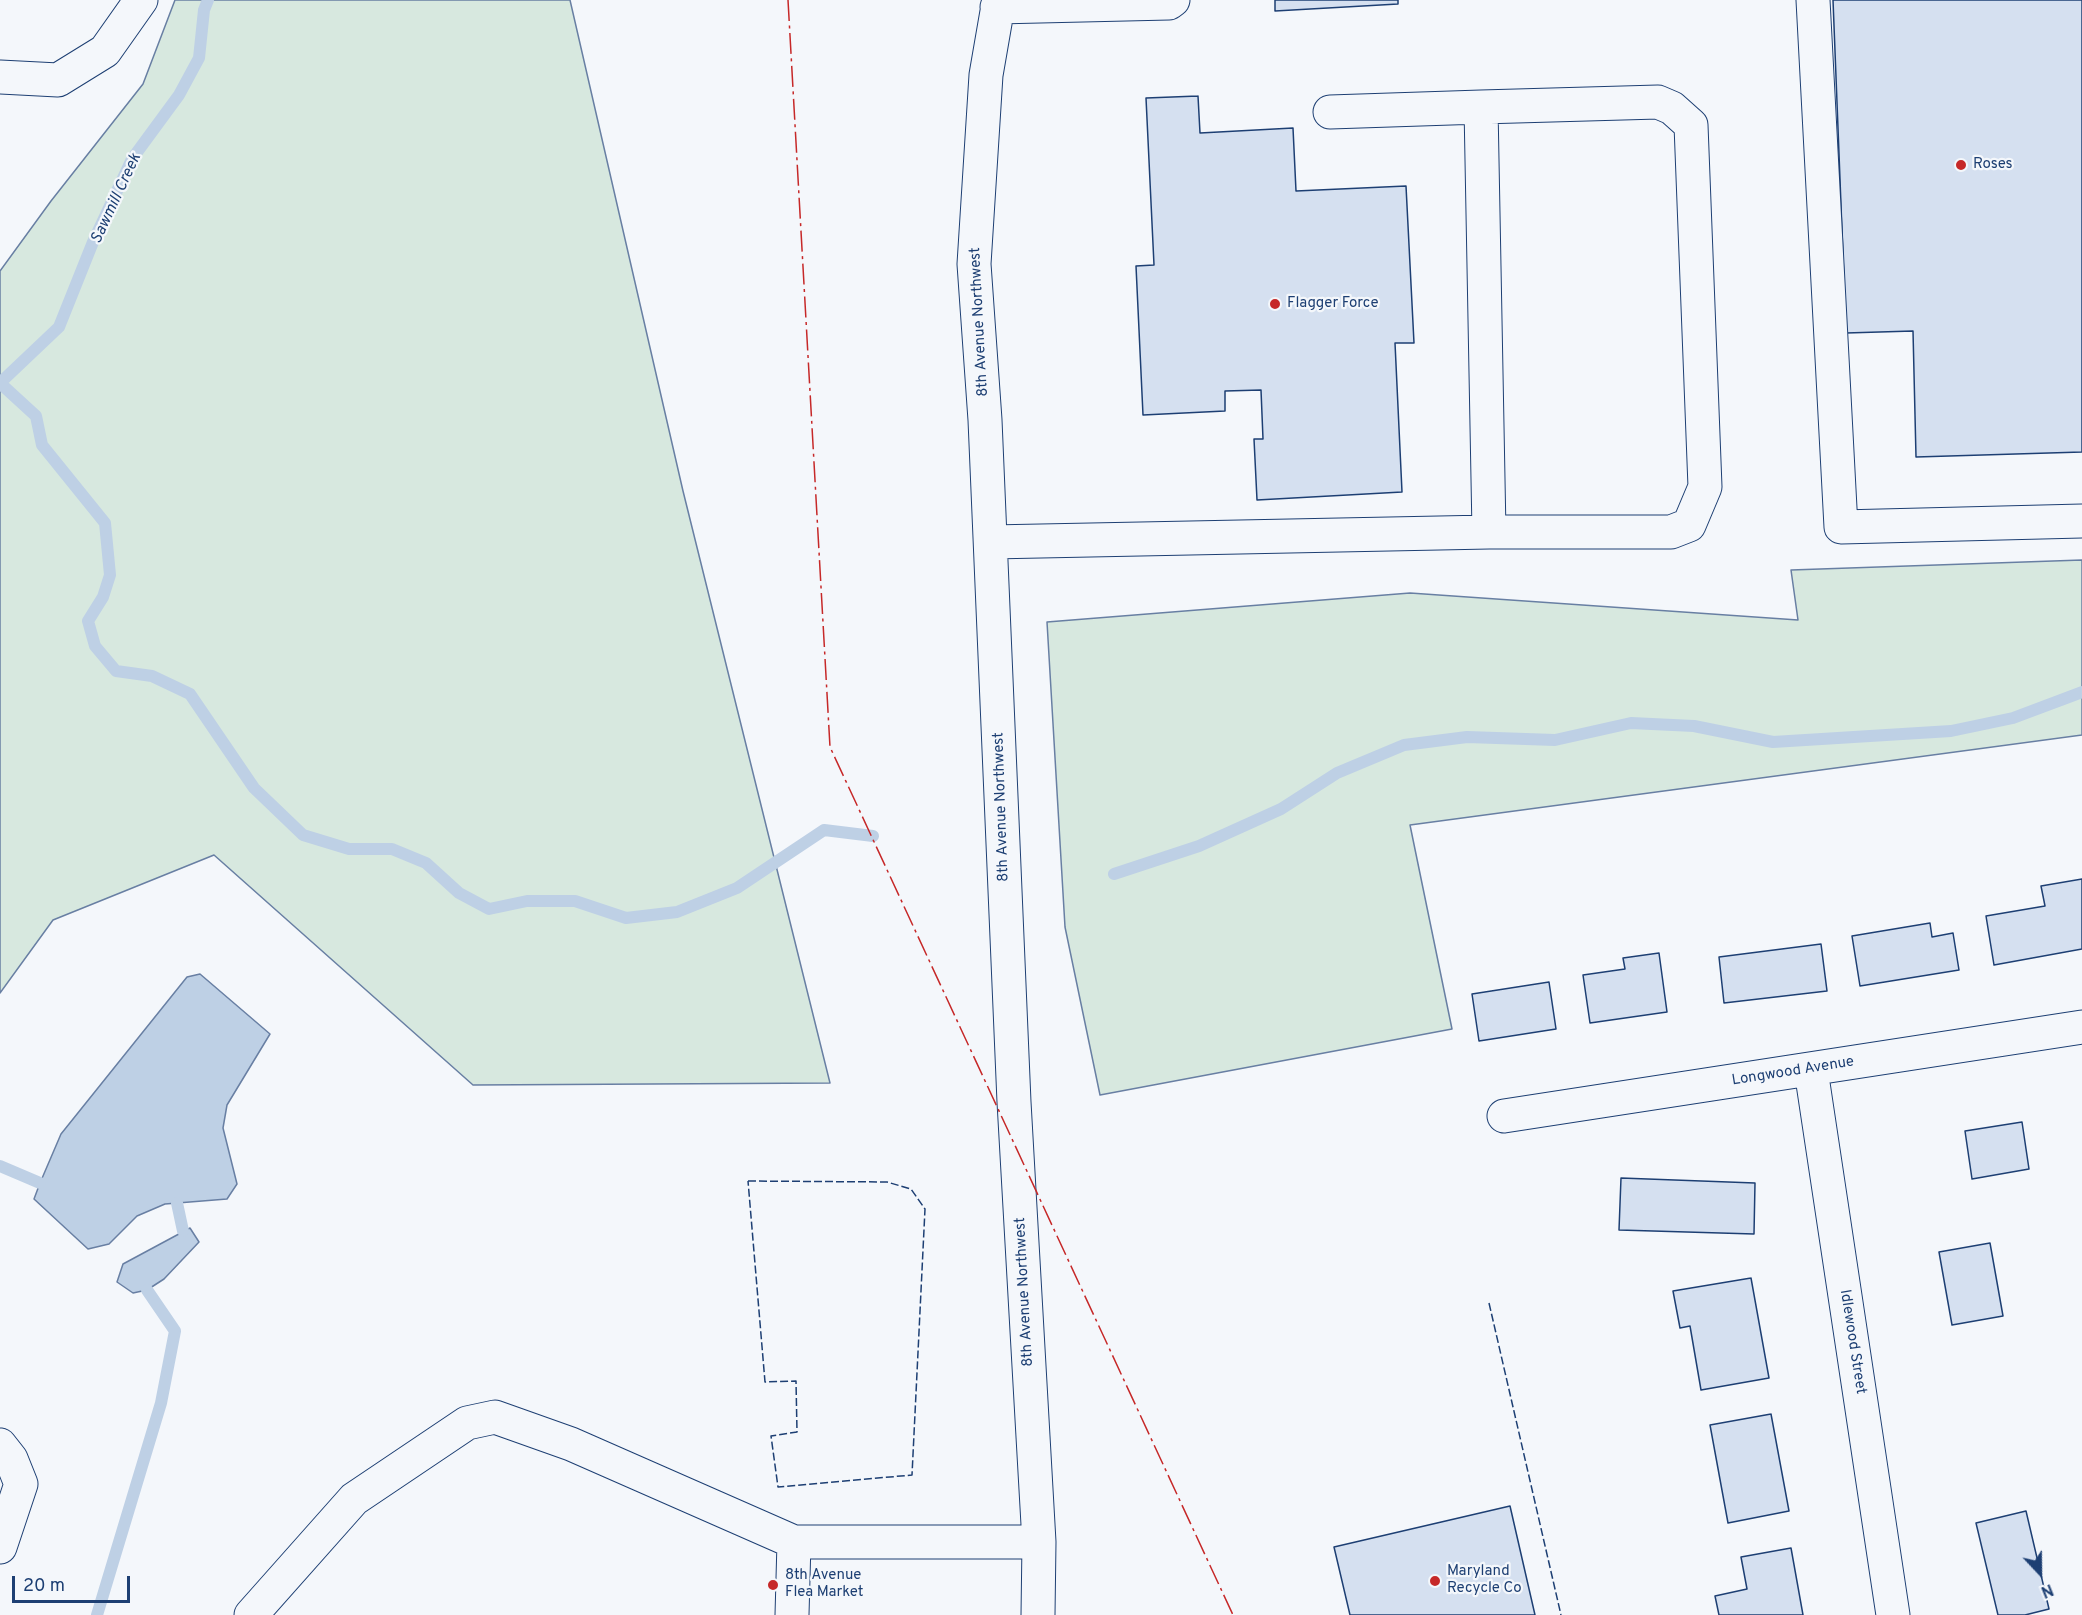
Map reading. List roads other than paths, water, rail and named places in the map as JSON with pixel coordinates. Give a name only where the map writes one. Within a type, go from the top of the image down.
[{"type":"street","points":[[0,77],[58,80],[105,51],[141,0]]},
{"type":"street","points":[[998,4],[1169,3],[1173,0]]},
{"type":"street","points":[[1813,0],[1841,527],[2082,521]]},
{"type":"street","name":"8th Avenue Northwest","points":[[998,4],[986,75],[974,264],[986,420],[1014,1101],[1039,1542],[1038,1615]]},
{"type":"street","points":[[991,542],[1489,532],[1671,532],[1689,525],[1705,487],[1691,125],[1672,108],[1658,102],[1330,112]]},
{"type":"street","points":[[1481,107],[1489,532]]},
{"type":"street","name":"Longwood Avenue","points":[[1504,1116],[2082,1027]]},
{"type":"street","name":"Idlewood Street","points":[[1811,1070],[1893,1615]]},
{"type":"street","points":[[251,1615],[354,1499],[467,1423],[495,1418],[572,1444],[794,1542],[1039,1542]]},
{"type":"street","points":[[0,1445],[11,1459],[21,1484],[0,1547]]},
{"type":"street","points":[[792,1615],[794,1542]]},
{"type":"water","points":[[200,974],[270,1034],[227,1105],[223,1128],[237,1184],[227,1199],[165,1204],[137,1216],[109,1244],[88,1249],[34,1199],[40,1183],[61,1134],[187,977]]},
{"type":"water","points":[[190,1228],[199,1242],[164,1279],[147,1290],[133,1293],[117,1282],[123,1264]]},
{"type":"waterway","name":"Sawmill Creek","points":[[0,383],[59,327],[93,242],[132,159],[179,95],[199,58],[204,10],[208,0]]},
{"type":"waterway","points":[[0,383],[36,416],[42,445],[105,523],[110,575],[103,597],[88,621],[95,646],[116,671],[152,676],[190,694],[254,788],[303,835],[349,849],[392,849],[426,863],[459,893],[489,909],[527,901],[575,901],[626,918],[677,912],[737,888],[824,830],[873,836]]},
{"type":"waterway","points":[[1114,874],[1199,846],[1281,809],[1337,773],[1404,745],[1467,737],[1555,740],[1631,723],[1694,726],[1773,742],[1951,731],[2013,718],[2082,692]]},
{"type":"waterway","points":[[0,1166],[40,1183]]},
{"type":"waterway","points":[[177,1203],[183,1231]]},
{"type":"waterway","points":[[97,1615],[161,1403],[175,1331],[147,1290]]},
{"type":"place","name":"Roses","points":[[1961,165]]},
{"type":"place","name":"Flagger Force","points":[[1275,304]]},
{"type":"place","name":"Maryland Recycle Co","points":[[1435,1581]]},
{"type":"place","name":"8th Avenue Flea Market","points":[[773,1585]]}]
